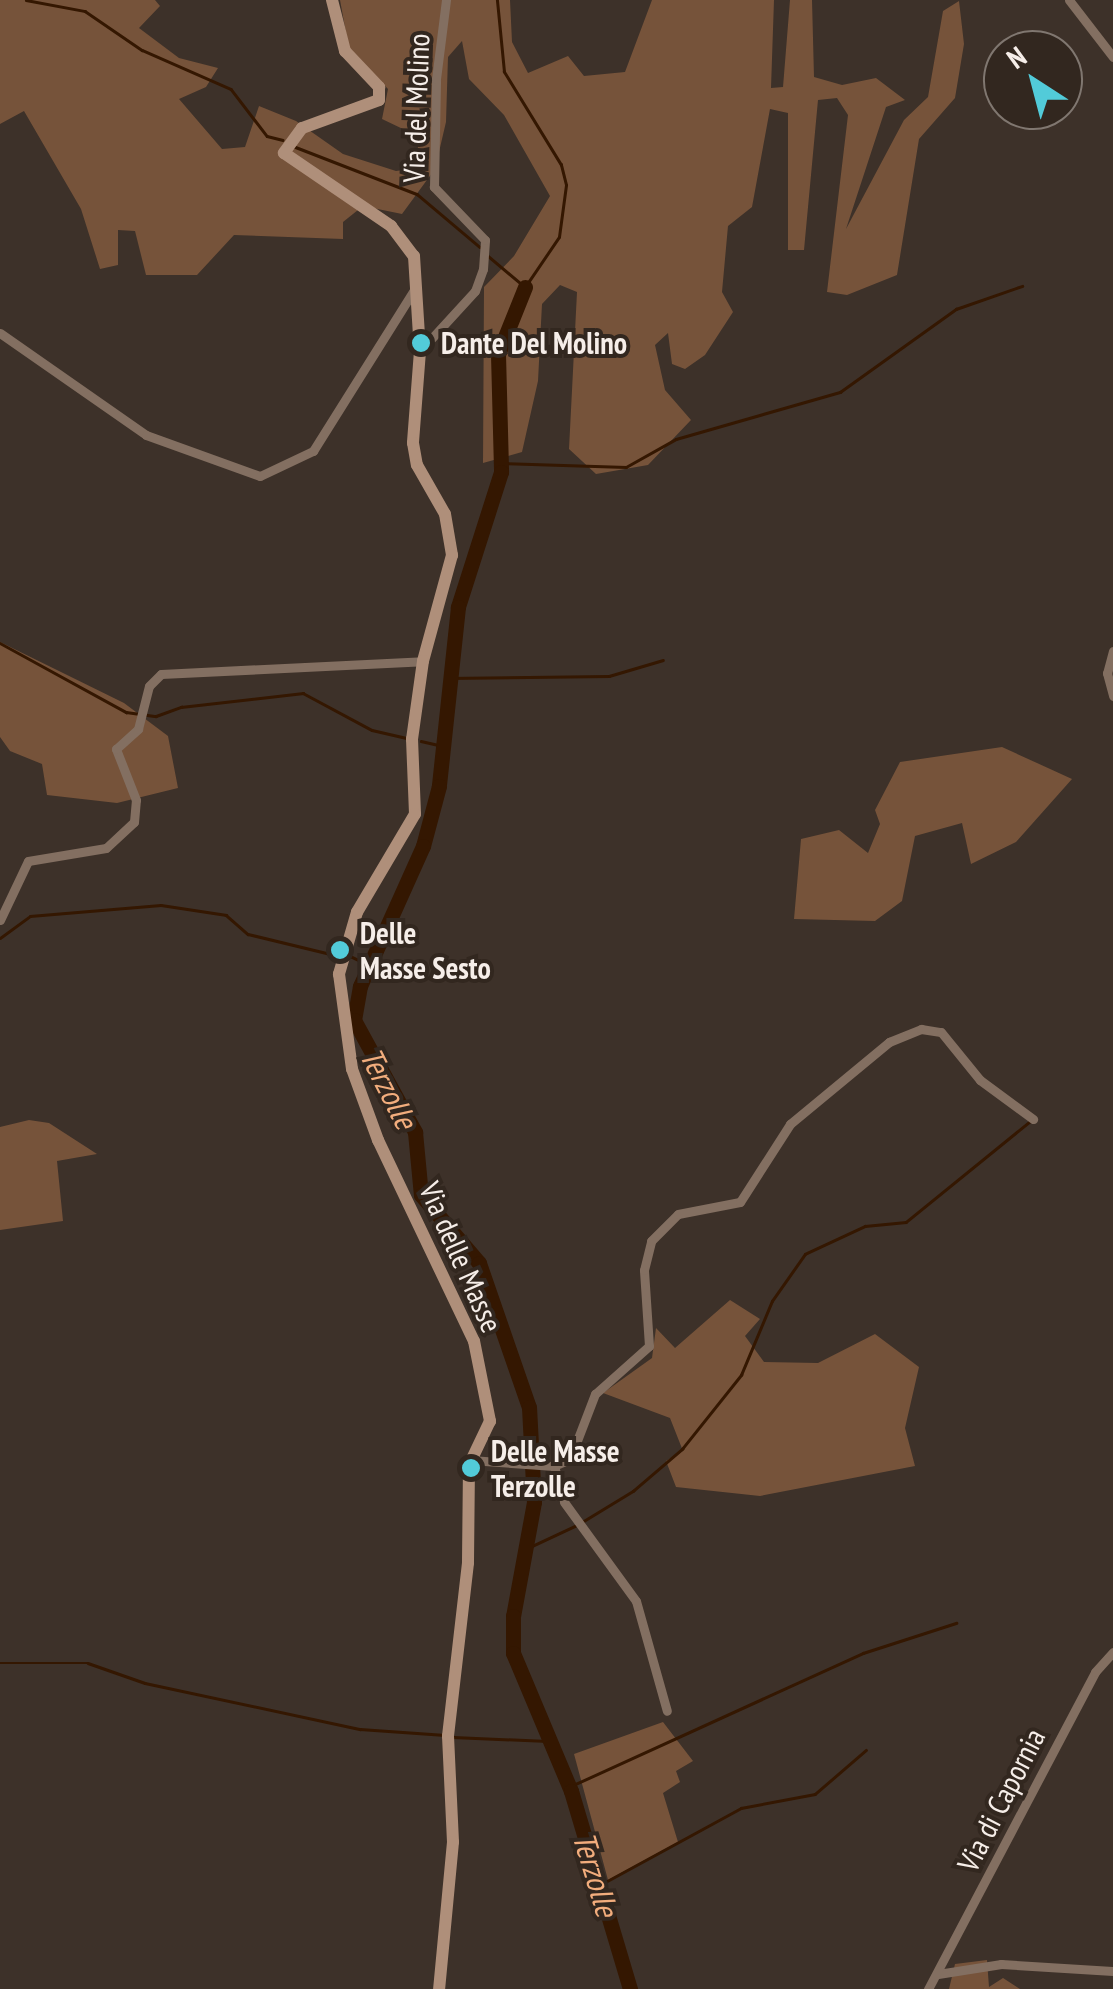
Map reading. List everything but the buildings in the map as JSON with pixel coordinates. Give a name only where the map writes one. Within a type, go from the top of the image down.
[{"type":"street","name":"Via delle Masse","points":[[332,0],[345,51],[379,87],[379,100],[302,128],[284,153],[403,236],[418,284],[420,351],[413,443],[445,514],[452,555],[422,661],[412,739],[414,814],[357,912],[340,958],[340,1002],[352,1068],[378,1140],[474,1341],[490,1422],[470,1460],[468,1563],[448,1736],[453,1842],[439,1989]]},
{"type":"street","name":"Via del Molino","points":[[420,351],[475,290],[483,268],[485,240],[434,188],[436,79],[446,0]]},
{"type":"street","points":[[1069,0],[1113,56]]},
{"type":"street","points":[[0,332],[146,435],[260,476],[313,452],[418,284]]},
{"type":"street","points":[[1113,651],[1107,673],[1113,696]]},
{"type":"street","points":[[0,920],[28,861],[106,848],[134,822],[136,800],[116,750],[140,725],[152,682],[174,669],[422,661]]},
{"type":"street","points":[[470,1460],[552,1466],[574,1454],[595,1394],[649,1346],[644,1270],[651,1241],[678,1214],[740,1202],[790,1124],[890,1042],[921,1028],[941,1032],[980,1080],[1033,1119]]},
{"type":"street","points":[[552,1466],[564,1502],[636,1602],[667,1711]]},
{"type":"street","name":"Via di Capornia","points":[[928,1989],[1095,1672],[1113,1652]]},
{"type":"street","points":[[938,1974],[1001,1964],[1113,1971]]},
{"type":"shaded area","points":[[0,0],[155,0],[160,6],[139,28],[179,58],[218,68],[206,87],[179,99],[222,149],[245,147],[259,106],[296,121],[343,154],[396,171],[417,168],[418,145],[405,130],[382,119],[388,89],[349,49],[340,0],[510,0],[512,42],[528,73],[568,56],[584,76],[625,72],[652,0],[774,0],[771,88],[783,87],[790,0],[812,0],[814,77],[842,85],[876,78],[905,100],[886,107],[846,229],[904,120],[928,97],[943,11],[959,1],[964,44],[955,98],[919,139],[897,275],[847,295],[827,292],[848,115],[837,98],[818,100],[804,250],[788,250],[788,113],[770,109],[752,207],[728,226],[722,292],[733,312],[705,355],[685,369],[672,364],[668,333],[655,345],[665,390],[691,420],[648,465],[596,474],[569,449],[577,292],[560,285],[542,304],[538,381],[522,452],[483,463],[484,287],[514,256],[550,196],[504,115],[469,79],[462,41],[448,57],[446,122],[435,169],[402,214],[363,206],[343,222],[343,239],[234,235],[197,275],[146,275],[135,231],[118,230],[118,265],[100,269],[81,209],[24,111],[0,124]]},
{"type":"shaded area","points":[[0,642],[124,703],[168,736],[178,788],[117,803],[47,795],[42,764],[10,751],[0,737]]},
{"type":"shaded area","points":[[1002,747],[1072,779],[1016,842],[971,864],[962,823],[915,836],[902,901],[875,921],[794,919],[801,839],[839,830],[868,853],[880,824],[875,810],[900,762]]},
{"type":"shaded area","points":[[29,1120],[49,1123],[97,1154],[57,1161],[63,1221],[0,1230],[0,1127]]},
{"type":"shaded area","points":[[730,1300],[760,1319],[745,1336],[764,1362],[818,1363],[875,1334],[919,1367],[905,1428],[915,1466],[760,1496],[676,1487],[666,1461],[683,1451],[670,1418],[603,1393],[652,1358],[656,1328],[675,1348]]},
{"type":"shaded area","points":[[663,1722],[693,1761],[676,1771],[680,1782],[663,1793],[678,1842],[608,1880],[574,1754]]},
{"type":"shaded area","points":[[987,1960],[989,1987],[1003,1978],[1020,1989],[949,1989],[955,1964]]},
{"type":"waterway","points":[[26,0],[85,11],[142,50],[231,89],[267,136],[283,140]]},
{"type":"waterway","points":[[487,255],[525,287],[559,237],[566,185],[561,165],[504,72],[497,0]]},
{"type":"waterway","points":[[293,146],[417,194],[480,247]]},
{"type":"waterway","points":[[502,463],[626,467],[676,439],[840,392],[956,309],[1022,286]]},
{"type":"waterway","name":"Terzolle","points":[[525,287],[498,354],[501,472],[458,607],[439,786],[423,846],[360,986],[354,1020],[415,1132],[421,1195],[479,1263],[529,1407],[534,1502],[513,1616],[513,1653],[571,1791],[630,1989]]},
{"type":"waterway","points":[[0,643],[126,712],[156,716],[181,707],[303,693],[372,730],[406,738]]},
{"type":"waterway","points":[[447,678],[609,676],[663,660]]},
{"type":"waterway","points":[[421,741],[443,746]]},
{"type":"waterway","points":[[0,938],[30,916],[161,905],[226,915],[248,934],[339,956]]},
{"type":"waterway","points":[[352,957],[371,966]]},
{"type":"waterway","points":[[582,1522],[633,1491],[682,1449],[741,1375],[772,1301],[805,1254],[865,1226],[906,1222],[1029,1122]]},
{"type":"waterway","points":[[528,1548],[575,1526]]},
{"type":"waterway","points":[[569,1787],[863,1653],[956,1623]]},
{"type":"waterway","points":[[0,1663],[88,1663],[145,1683],[360,1729],[445,1735]]},
{"type":"waterway","points":[[453,1737],[548,1741]]},
{"type":"waterway","points":[[598,1886],[741,1808],[815,1794],[866,1750]]},
{"type":"place","name":"Dante Del Molino","points":[[421,343]]},
{"type":"place","name":"Delle Masse Sesto","points":[[340,950]]},
{"type":"place","name":"Delle Masse Terzolle","points":[[471,1468]]}]
